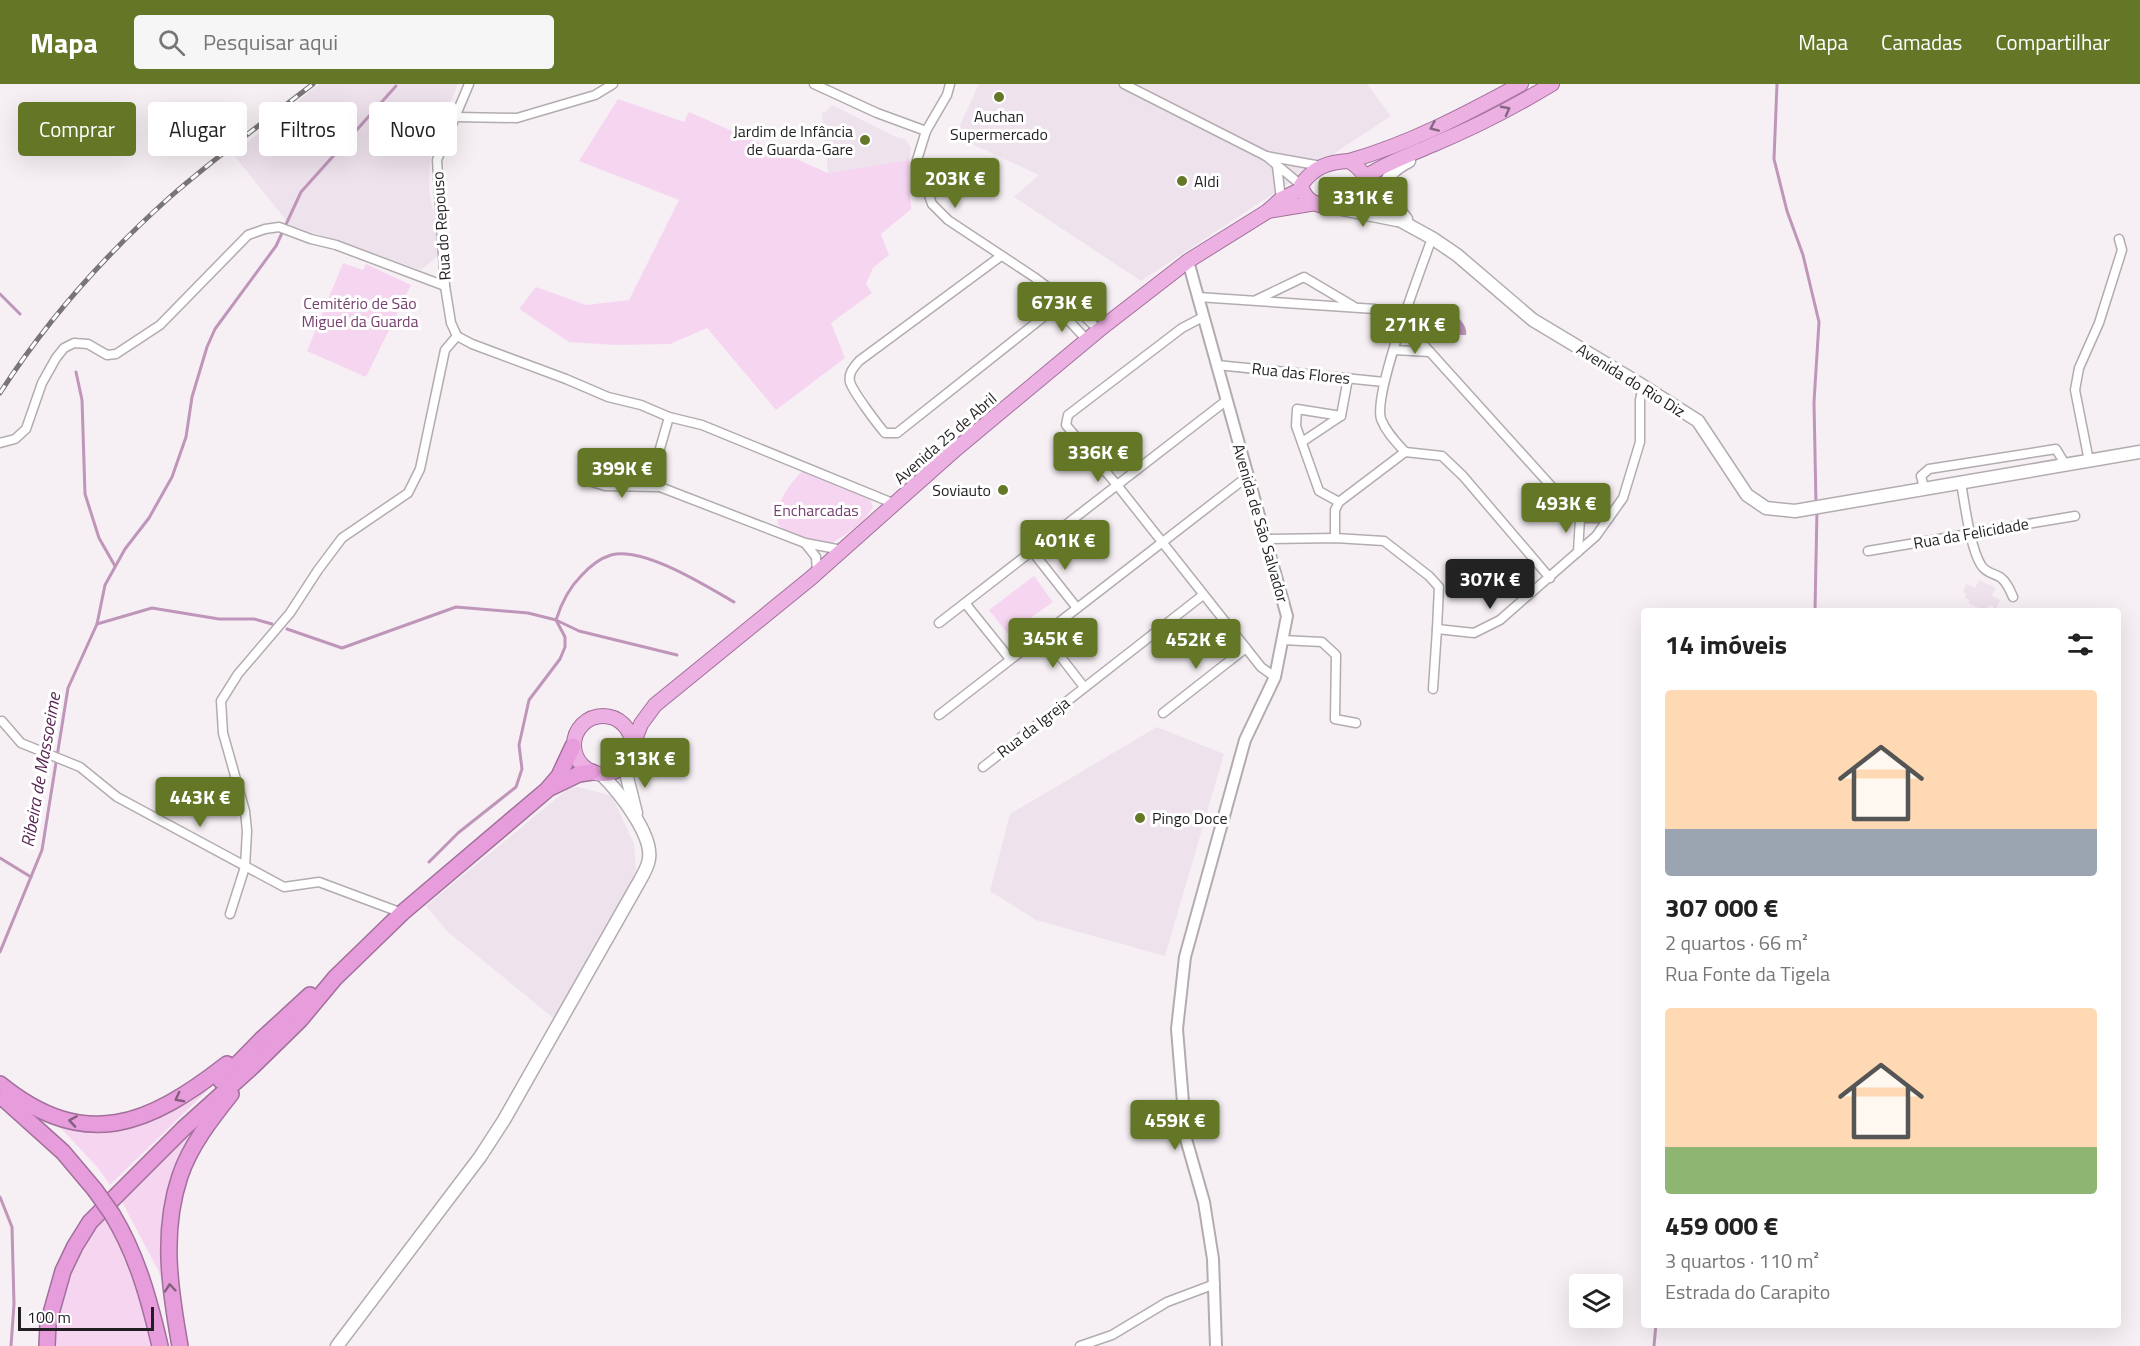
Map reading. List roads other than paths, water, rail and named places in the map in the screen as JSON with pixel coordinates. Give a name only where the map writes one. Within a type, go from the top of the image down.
[{"type":"highway","points":[[1521,84],[1462,115],[1404,141],[1349,161],[1332,162],[1322,166],[1308,175],[1301,187],[1305,195],[1316,203],[1330,207],[1348,204],[1358,196],[1365,181],[1378,168],[1503,112],[1552,84]]},
{"type":"highway","points":[[1349,161],[1358,167],[1365,181]]},
{"type":"highway","name":"Avenida 25 de Abril","points":[[573,746],[577,729],[590,718],[631,717],[655,705],[817,573],[956,449],[1099,330],[1188,261],[1268,211],[1281,199],[1301,187]]},
{"type":"highway","name":"Avenida 25 de Abril","points":[[1268,211],[1316,203]]},
{"type":"highway","name":"Avenida 25 de Abril","points":[[624,765],[630,757],[641,724],[655,705]]},
{"type":"highway","points":[[614,718],[628,730],[632,747]]},
{"type":"highway","points":[[573,746],[578,762],[597,773]]},
{"type":"highway","points":[[47,1346],[48,1324],[63,1271],[90,1222],[183,1129],[300,1020],[334,978],[402,913],[547,790],[559,776],[572,753],[573,746]]},
{"type":"highway","points":[[547,790],[570,778],[618,770],[624,765]]},
{"type":"highway","points":[[39,1346],[51,1279],[68,1241],[85,1217],[114,1185],[261,1040],[311,994],[334,978]]},
{"type":"highway","points":[[0,1084],[32,1107],[67,1121],[100,1124],[132,1120],[193,1091],[261,1040]]},
{"type":"highway","points":[[180,1346],[170,1293],[168,1254],[170,1214],[180,1176],[192,1149],[214,1115],[253,1065]]},
{"type":"highway","points":[[0,1096],[63,1152],[112,1214],[126,1237],[140,1270],[160,1346]]},
{"type":"main road","points":[[1407,224],[1390,199],[1386,183],[1393,171],[1409,161],[1419,151]]},
{"type":"main road","name":"Avenida do Rio Diz","points":[[1365,181],[1376,202],[1457,255],[1533,320],[1698,421],[1747,495],[1766,508],[1796,511],[2140,452]]},
{"type":"main road","name":"Avenida do Rio Diz","points":[[1330,207],[1407,224]]},
{"type":"main road","points":[[624,765],[637,820]]},
{"type":"main road","points":[[337,1346],[480,1157],[504,1120],[635,889],[650,858],[646,838],[637,820],[617,791],[597,773]]},
{"type":"street","name":"Rua do Repouso","points":[[457,114],[469,84]]},
{"type":"street","points":[[457,117],[517,118],[595,95],[613,84]]},
{"type":"street","points":[[814,84],[877,113],[926,131]]},
{"type":"street","points":[[950,84],[947,95],[926,131],[917,160],[932,204],[948,220],[1059,296],[1099,330]]},
{"type":"street","points":[[1124,84],[1266,156],[1301,187]]},
{"type":"street","name":"Rua do Repouso","points":[[439,156],[437,160],[445,286],[450,323],[457,336]]},
{"type":"street","points":[[1266,156],[1322,166]]},
{"type":"street","points":[[1277,165],[1281,199]]},
{"type":"street","points":[[0,443],[15,438],[26,429],[42,383],[64,348],[74,343],[88,344],[107,355],[116,354],[160,325],[248,235],[279,227],[311,239],[336,245],[445,286]]},
{"type":"street","points":[[1432,238],[1384,382],[1380,417],[1390,437],[1405,452],[1442,456],[1463,476],[1550,578]]},
{"type":"street","points":[[2089,461],[2074,390],[2079,368],[2098,323],[2122,250],[2119,239]]},
{"type":"street","points":[[1001,256],[859,361],[851,371],[850,382],[885,433],[897,433],[1056,307],[1059,296]]},
{"type":"street","name":"Avenida de São Salvador","points":[[1188,261],[1287,616],[1275,677],[1245,740],[1185,957],[1178,1029],[1186,1139],[1204,1202],[1215,1284],[1216,1346]]},
{"type":"street","points":[[1255,301],[1304,277],[1356,308]]},
{"type":"street","points":[[1198,297],[1375,309],[1403,322],[1580,518],[1578,552]]},
{"type":"street","points":[[1056,307],[1088,340]]},
{"type":"street","points":[[1203,317],[1182,328],[1068,415],[1066,425],[1117,485],[1261,667],[1275,677]]},
{"type":"street","points":[[230,914],[245,867],[247,831],[245,811],[223,733],[221,700],[238,674],[290,613],[342,538],[408,493],[420,469],[445,350],[457,336],[608,398],[641,405],[669,417],[702,424],[895,504]]},
{"type":"street","points":[[1394,350],[1430,352]]},
{"type":"street","name":"Rua das Flores","points":[[1217,364],[1384,382]]},
{"type":"street","points":[[1302,442],[1341,416],[1348,378]]},
{"type":"street","points":[[1437,629],[1474,633],[1500,620],[1596,536],[1623,498],[1640,442],[1640,400],[1643,386]]},
{"type":"street","points":[[939,623],[1227,400]]},
{"type":"street","points":[[1339,501],[1319,490],[1296,426],[1297,409],[1341,416]]},
{"type":"street","points":[[669,417],[651,480],[660,487],[805,543],[843,550]]},
{"type":"street","points":[[1924,488],[1921,476],[1929,469],[2056,448],[2065,464]]},
{"type":"street","points":[[1335,538],[1335,510],[1339,501],[1405,452]]},
{"type":"street","points":[[939,715],[1248,476]]},
{"type":"street","points":[[589,481],[605,486],[660,487]]},
{"type":"street","points":[[1960,483],[1976,554],[1982,567],[1990,574],[2000,578],[2009,587],[2013,597]]},
{"type":"street","name":"Rua da Felicidade","points":[[1868,550],[2075,516]]},
{"type":"street","points":[[1580,518],[1609,519]]},
{"type":"street","points":[[1266,539],[1335,538],[1384,541],[1429,576],[1439,588],[1433,689]]},
{"type":"street","points":[[805,543],[816,558],[817,573]]},
{"type":"street","points":[[1032,551],[1077,608]]},
{"type":"street","name":"Rua da Igreja","points":[[983,767],[1203,595]]},
{"type":"street","points":[[965,603],[1010,659]]},
{"type":"street","name":"Rua da Igreja","points":[[1043,634],[1084,687]]},
{"type":"street","points":[[1282,640],[1322,642],[1336,655],[1335,719],[1356,723]]},
{"type":"street","points":[[1163,712],[1246,648]]},
{"type":"street","points":[[2,721],[21,743],[81,767],[117,797],[284,887],[319,882],[402,913]]},
{"type":"street","points":[[1080,1346],[1112,1335],[1167,1302],[1215,1284]]},
{"type":"waterway","points":[[1777,84],[1774,159],[1787,211],[1803,255],[1819,322],[1814,402],[1816,504]]},
{"type":"waterway","points":[[97,624],[105,585],[125,549],[149,518],[172,477],[186,437],[192,397],[207,347],[215,329],[276,246],[301,192],[396,86]]},
{"type":"waterway","points":[[0,294],[20,314]]},
{"type":"waterway","points":[[76,372],[82,400],[85,494],[99,538],[115,566]]},
{"type":"waterway","points":[[1815,608],[1817,510]]},
{"type":"waterway","points":[[429,862],[458,833],[516,787],[522,769],[519,745],[529,700],[560,659],[565,647],[565,637],[556,620],[558,614],[566,596],[591,566],[611,555],[640,556],[674,569],[734,602]]},
{"type":"waterway","name":"Ribeira de Massoeime","points":[[287,629],[342,648],[456,607],[528,613],[556,620],[579,631],[677,655]]},
{"type":"waterway","name":"Ribeira de Massoeime","points":[[0,952],[42,850],[68,688],[97,624],[152,608],[219,619],[254,619],[272,624]]},
{"type":"waterway","points":[[0,858],[31,877]]},
{"type":"waterway","name":"Ribeira de Massoeime","points":[[0,1197],[12,1227],[14,1304],[11,1346]]},
{"type":"waterway","points":[[1654,1346],[1656,1328]]},
{"type":"railway","points":[[0,393],[57,314],[100,265],[146,219],[187,182],[313,84]]},
{"type":"place","name":"Auchan Supermercado","points":[[999,97]]},
{"type":"place","name":"Jardim de Infância de Guarda-Gare","points":[[865,140]]},
{"type":"place","name":"Aldi","points":[[1182,181]]},
{"type":"place","name":"Soviauto","points":[[1003,490]]},
{"type":"place","name":"Pingo Doce","points":[[1140,818]]},
{"type":"park label","name":"Cemitério de São Miguel da Guarda","points":[[360,312]]},
{"type":"park label","name":"Encharcadas","points":[[816,510]]}]
